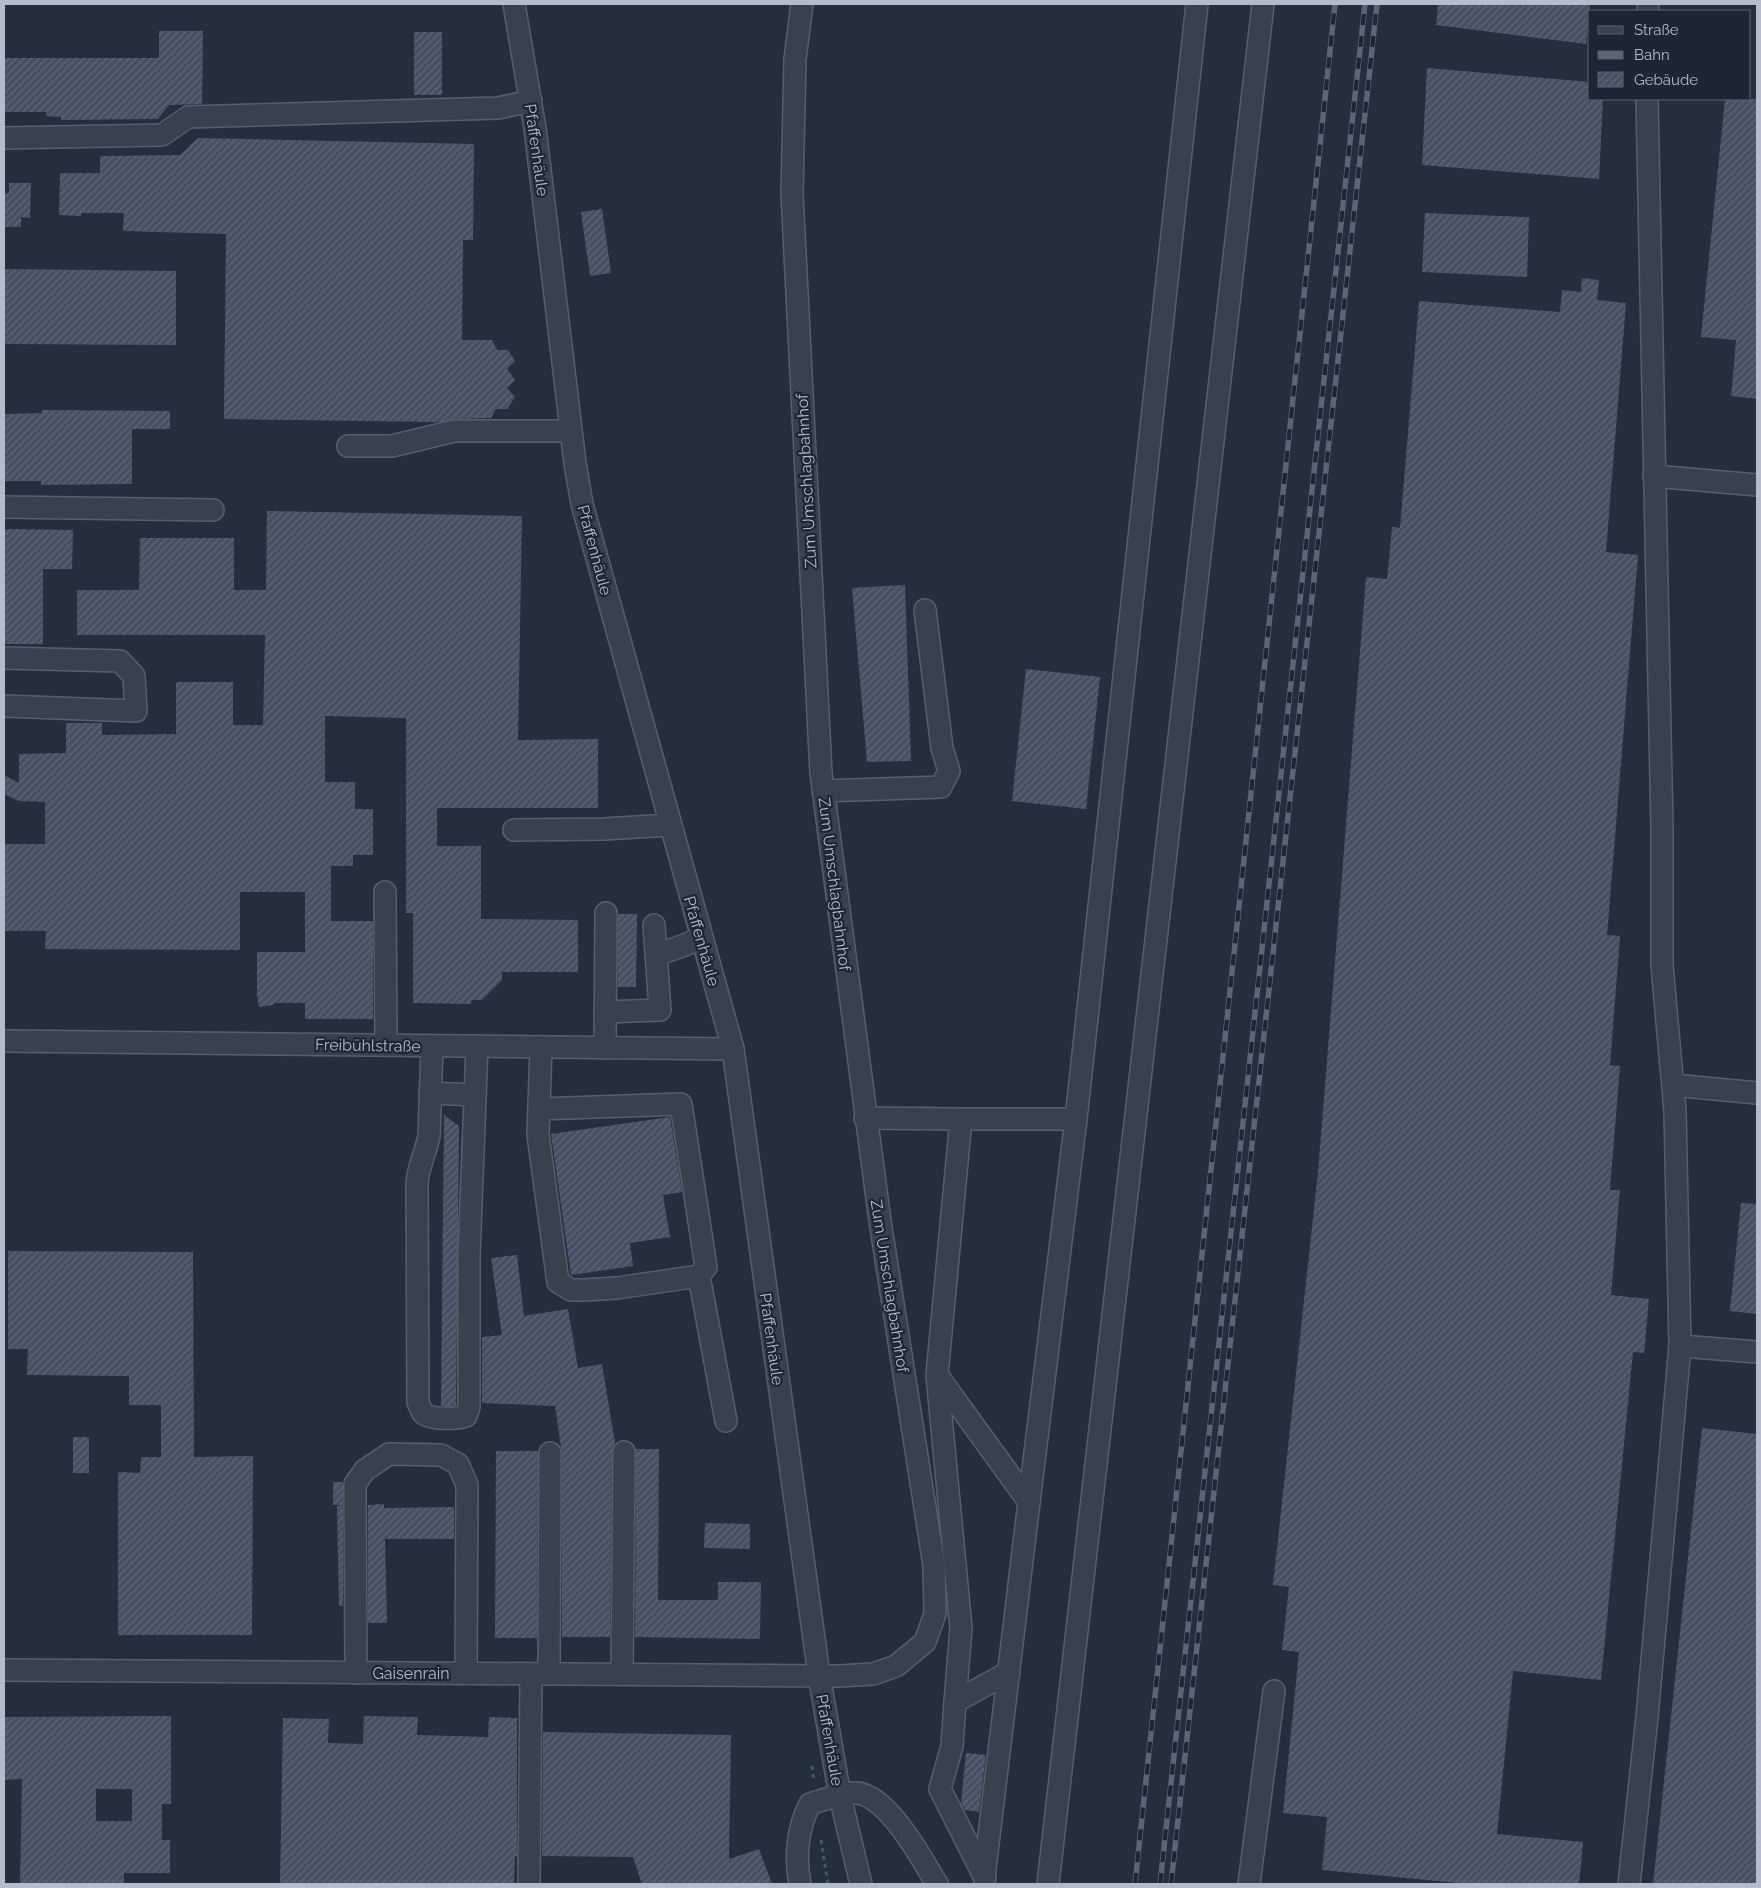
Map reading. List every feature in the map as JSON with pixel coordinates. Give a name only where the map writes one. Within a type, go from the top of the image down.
[{"type":"street","name":"Pfaffenhäule","points":[[514,4],[531,101],[571,431],[582,504],[669,824],[733,1049],[819,1675],[840,1796],[861,1884]]},
{"type":"street","name":"Zum Umschlagbahnhof","points":[[802,4],[795,59],[792,193],[823,791],[865,1118],[934,1565],[935,1614],[925,1642],[896,1666],[873,1674],[819,1675]]},
{"type":"street","points":[[987,1880],[1008,1672],[1076,1119],[1197,4]]},
{"type":"street","points":[[1048,1884],[1263,4]]},
{"type":"street","points":[[1629,1884],[1680,1346],[1675,1111],[1662,965],[1662,829],[1647,100]]},
{"type":"street","points":[[4,138],[162,135],[188,117],[498,108],[531,101]]},
{"type":"street","points":[[348,446],[392,446],[454,430],[571,431]]},
{"type":"street","points":[[1654,476],[1757,484]]},
{"type":"street","points":[[4,507],[213,510]]},
{"type":"street","points":[[823,791],[942,787],[949,771],[942,748],[925,610]]},
{"type":"street","points":[[4,658],[120,661],[134,676],[136,711],[4,706]]},
{"type":"street","points":[[514,830],[604,829],[669,824]]},
{"type":"street","points":[[385,892],[386,1045]]},
{"type":"street","points":[[605,1048],[606,913]]},
{"type":"street","points":[[605,1012],[660,1010],[654,925]]},
{"type":"street","points":[[656,955],[701,937]]},
{"type":"street","name":"Freibühlstraße","points":[[4,1041],[733,1049]]},
{"type":"street","points":[[432,1046],[427,1149],[417,1175],[416,1331],[418,1402],[423,1412],[432,1417],[457,1418],[466,1416],[468,1412],[469,1255],[477,1046]]},
{"type":"street","points":[[539,1109],[681,1104],[706,1268],[699,1276],[617,1288],[584,1290],[571,1290],[558,1282],[538,1135],[541,1047]]},
{"type":"street","points":[[1673,1085],[1757,1093]]},
{"type":"street","points":[[430,1093],[475,1095]]},
{"type":"street","points":[[865,1118],[1076,1119]]},
{"type":"street","points":[[961,1119],[937,1375],[961,1628],[952,1746],[940,1790],[987,1880]]},
{"type":"street","points":[[699,1276],[726,1422]]},
{"type":"street","points":[[1680,1346],[1757,1352]]},
{"type":"street","points":[[937,1375],[1029,1502]]},
{"type":"street","points":[[622,1674],[624,1452]]},
{"type":"street","points":[[529,1884],[550,1453]]},
{"type":"street","points":[[356,1672],[355,1484],[365,1470],[389,1454],[405,1454],[441,1456],[458,1464],[467,1485],[466,1673]]},
{"type":"street","name":"Gaisenrain","points":[[4,1670],[819,1675]]},
{"type":"street","points":[[955,1702],[1008,1672]]},
{"type":"street","points":[[1249,1884],[1274,1691]]},
{"type":"street","points":[[800,1884],[796,1865],[803,1817],[810,1804],[840,1796],[861,1794],[881,1805],[908,1837],[937,1884]]},
{"type":"building","points":[[1438,4],[1590,4],[1586,44],[1436,25]]},
{"type":"building","points":[[159,31],[203,31],[202,104],[169,105],[158,119],[61,120],[61,117],[46,116],[46,112],[4,112],[4,58],[159,58]]},
{"type":"building","points":[[414,32],[442,32],[442,95],[414,95]]},
{"type":"building","points":[[1427,68],[1588,82],[1588,100],[1603,100],[1599,179],[1422,165]]},
{"type":"building","points":[[1757,99],[1757,399],[1731,396],[1736,340],[1701,337],[1725,100]]},
{"type":"building","points":[[198,138],[474,144],[473,240],[463,240],[462,340],[492,340],[497,350],[508,350],[515,361],[507,369],[515,380],[507,388],[515,397],[507,409],[496,409],[491,418],[454,419],[440,422],[224,419],[226,234],[123,231],[124,213],[81,213],[81,216],[59,215],[60,173],[100,173],[100,156],[180,155]]},
{"type":"building","points":[[9,183],[31,183],[30,218],[21,217],[21,227],[4,227],[4,193],[9,193]]},
{"type":"building","points":[[602,209],[611,273],[590,276],[581,212]]},
{"type":"building","points":[[1425,213],[1529,217],[1527,277],[1422,272]]},
{"type":"building","points":[[4,269],[176,271],[176,345],[4,344]]},
{"type":"building","points":[[1582,278],[1599,280],[1597,300],[1626,303],[1606,552],[1638,555],[1607,935],[1620,936],[1610,1065],[1620,1066],[1610,1190],[1620,1190],[1611,1295],[1649,1299],[1644,1353],[1633,1352],[1601,1680],[1513,1671],[1497,1834],[1583,1842],[1579,1884],[1469,1884],[1322,1870],[1327,1817],[1283,1813],[1299,1652],[1282,1650],[1289,1587],[1273,1585],[1318,1172],[1366,577],[1387,579],[1392,527],[1400,528],[1419,301],[1560,312],[1562,290],[1581,292]]},
{"type":"building","points":[[42,410],[170,411],[170,429],[132,429],[132,484],[41,485],[41,481],[4,481],[4,414],[42,413]]},
{"type":"building","points":[[267,511],[522,516],[518,740],[598,739],[598,808],[437,808],[437,846],[481,846],[481,919],[578,920],[578,972],[502,972],[502,980],[482,1000],[472,1000],[471,1004],[413,1003],[413,913],[406,913],[406,718],[325,716],[325,782],[355,782],[355,809],[373,809],[373,855],[353,855],[353,866],[331,866],[331,921],[373,921],[373,1019],[305,1019],[305,1003],[274,1003],[273,1005],[259,1007],[257,995],[257,952],[305,952],[305,892],[240,892],[240,950],[45,949],[46,931],[4,931],[4,844],[45,844],[45,802],[19,801],[4,794],[4,775],[19,783],[19,754],[66,753],[66,723],[102,723],[102,735],[176,734],[176,682],[233,682],[233,725],[263,725],[265,635],[77,635],[77,590],[139,590],[140,538],[234,538],[234,590],[266,590]]},
{"type":"building","points":[[4,529],[73,530],[72,569],[43,569],[43,644],[4,644]]},
{"type":"building","points":[[905,585],[911,761],[867,762],[852,588]]},
{"type":"building","points":[[1026,669],[1100,677],[1086,809],[1012,801]]},
{"type":"building","points":[[618,914],[637,914],[636,987],[618,987]]},
{"type":"building","points":[[444,1115],[459,1126],[456,1405],[450,1406],[441,1406]]},
{"type":"building","points":[[670,1117],[682,1192],[663,1195],[670,1237],[630,1243],[633,1266],[571,1275],[551,1134]]},
{"type":"building","points":[[1741,1203],[1757,1204],[1757,1314],[1730,1311]]},
{"type":"building","points":[[8,1251],[193,1252],[194,1457],[253,1456],[252,1635],[118,1635],[118,1472],[140,1473],[141,1457],[161,1457],[161,1405],[129,1405],[129,1376],[27,1375],[28,1349],[8,1349]]},
{"type":"building","points":[[517,1255],[524,1316],[568,1309],[578,1368],[602,1364],[615,1443],[612,1452],[610,1637],[562,1637],[562,1453],[555,1406],[482,1403],[482,1337],[502,1335],[491,1258]]},
{"type":"building","points":[[1702,1428],[1757,1434],[1757,1884],[1653,1884]]},
{"type":"building","points":[[73,1437],[89,1437],[89,1473],[73,1473]]},
{"type":"building","points":[[636,1449],[659,1449],[658,1600],[718,1600],[718,1582],[761,1582],[760,1639],[635,1637]]},
{"type":"building","points":[[496,1451],[538,1451],[537,1638],[495,1638]]},
{"type":"building","points":[[333,1482],[343,1482],[343,1505],[333,1505]]},
{"type":"building","points":[[384,1504],[384,1508],[454,1507],[454,1539],[385,1539],[387,1623],[368,1623],[368,1505]]},
{"type":"building","points":[[343,1505],[343,1606],[339,1606],[337,1506]]},
{"type":"building","points":[[705,1523],[750,1524],[750,1549],[704,1548]]},
{"type":"building","points":[[171,1716],[171,1804],[162,1804],[162,1840],[170,1840],[170,1873],[124,1873],[124,1884],[20,1884],[22,1779],[4,1780],[4,1717]],"holes":[[[96,1789],[132,1789],[132,1821],[96,1821]]]},
{"type":"building","points":[[364,1716],[418,1717],[417,1735],[488,1737],[489,1717],[517,1718],[517,1856],[515,1856],[514,1884],[280,1884],[283,1718],[329,1719],[328,1743],[363,1744]]},
{"type":"building","points":[[543,1732],[731,1735],[729,1859],[759,1849],[772,1884],[642,1884],[633,1857],[542,1856]]},
{"type":"building","points":[[966,1753],[986,1755],[979,1812],[965,1810],[961,1803]]},
{"type":"railway","points":[[1135,1884],[1335,4]]},
{"type":"railway","points":[[1160,1884],[1365,4]]},
{"type":"railway","points":[[1171,1884],[1377,4]]}]
